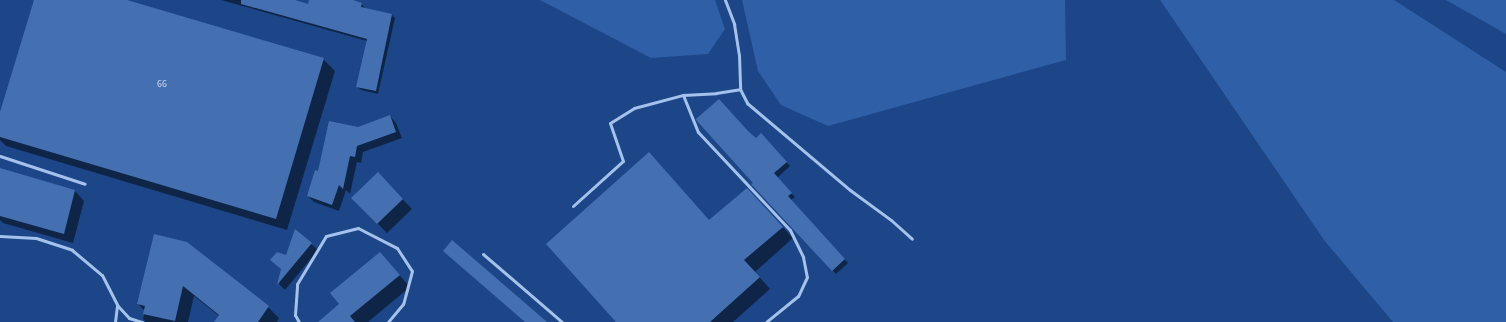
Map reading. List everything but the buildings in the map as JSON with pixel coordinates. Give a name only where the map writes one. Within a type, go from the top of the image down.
[{"type":"lane","points":[[725,0],[734,24],[739,55],[740,89],[747,103],[912,240]]},
{"type":"lane","points":[[573,206],[623,161],[610,123],[634,108],[683,95],[716,93],[740,89]]},
{"type":"lane","points":[[683,95],[698,132],[790,230],[803,257],[807,277],[798,296],[766,322]]},
{"type":"lane","points":[[0,156],[85,184]]},
{"type":"lane","points":[[299,322],[295,315],[297,284],[326,236],[358,228],[397,248],[412,271],[403,304],[388,322]]},
{"type":"lane","points":[[0,236],[36,238],[72,250],[102,276],[117,305],[129,318],[142,322]]},
{"type":"lane","points":[[483,254],[562,322]]},
{"type":"lane","points":[[115,322],[117,305]]},
{"type":"shaded area","points":[[540,0],[715,0],[725,29],[708,54],[651,58]]},
{"type":"shaded area","points":[[742,0],[1065,0],[1066,60],[828,126],[781,105],[758,71]]},
{"type":"shaded area","points":[[1160,0],[1394,0],[1506,72],[1506,322],[1393,322],[1324,240]]},
{"type":"shaded area","points":[[1446,0],[1506,0],[1506,34]]}]
